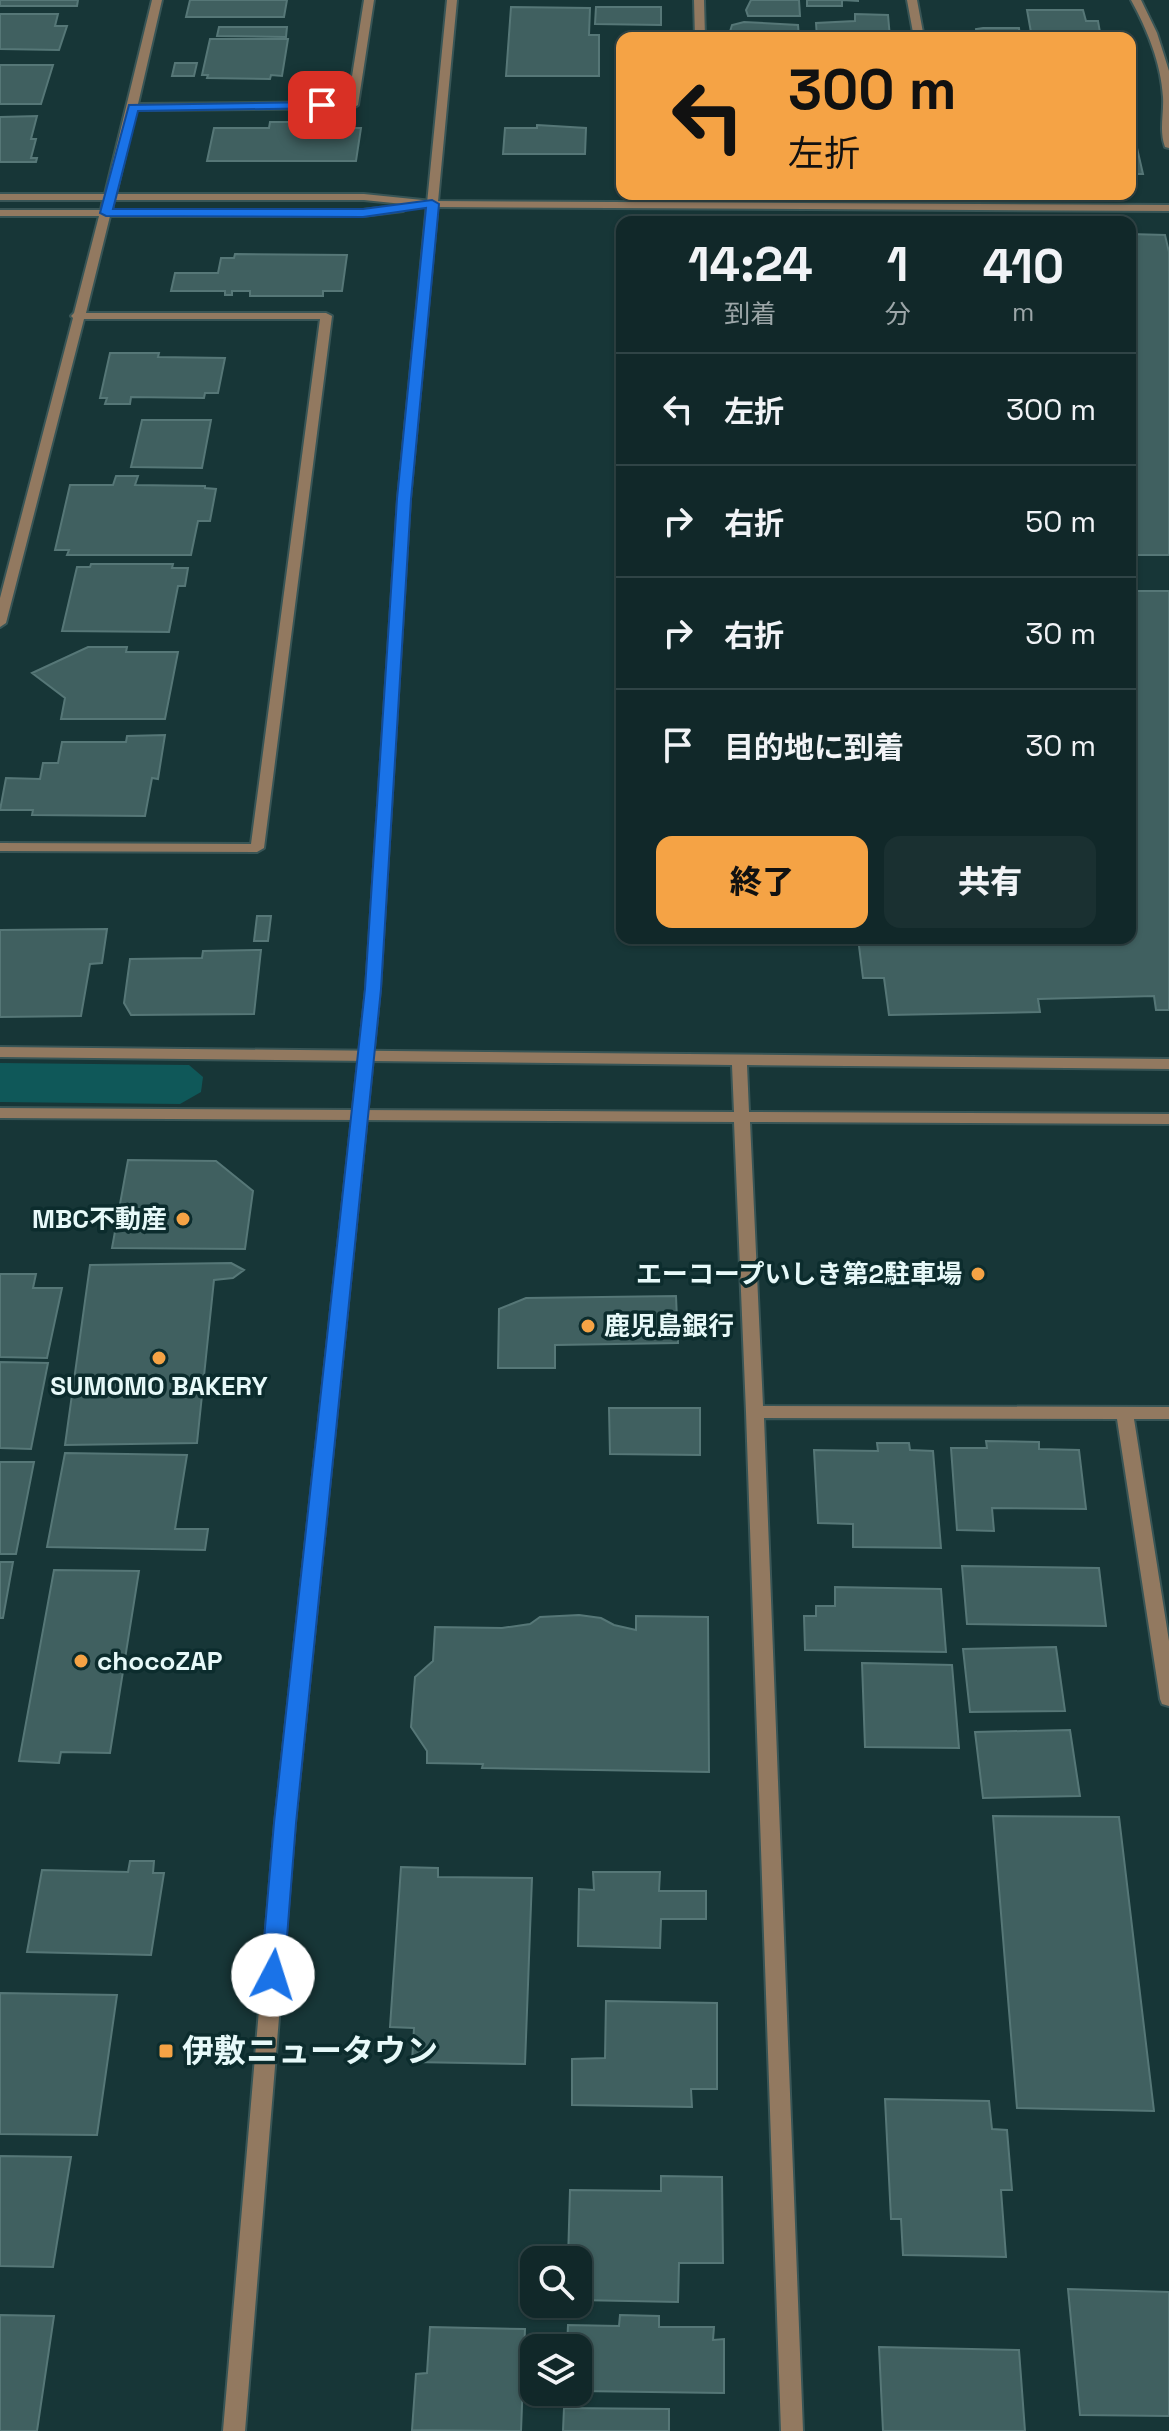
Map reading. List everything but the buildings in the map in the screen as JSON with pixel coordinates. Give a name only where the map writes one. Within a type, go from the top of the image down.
[{"type":"street","points":[[0,623],[77,316],[112,196],[157,0]]},
{"type":"street","points":[[133,107],[353,105],[369,0]]},
{"type":"street","points":[[234,2431],[285,1823],[373,989],[404,499],[452,0]]},
{"type":"street","points":[[699,0],[700,32]]},
{"type":"street","points":[[912,0],[918,32]]},
{"type":"street","points":[[1136,0],[1147,18],[1168,95],[1165,133],[1169,145]]},
{"type":"street","points":[[0,197],[364,197],[432,204]]},
{"type":"street","points":[[0,213],[363,213],[432,204],[707,200],[947,207],[1169,208]]},
{"type":"street","points":[[946,200],[947,207]]},
{"type":"street","points":[[0,847],[257,848],[326,316],[77,316]]},
{"type":"street","points":[[0,1052],[1169,1064]]},
{"type":"street","points":[[739,1059],[792,2431]]},
{"type":"street","points":[[0,1113],[1169,1119]]},
{"type":"street","points":[[755,1412],[1169,1413]]},
{"type":"street","points":[[1124,1412],[1169,1699]]},
{"type":"shaded area","points":[[0,1063],[189,1065],[203,1077],[201,1092],[180,1104],[0,1102]]},
{"type":"place","name":"MBC不動産","points":[[183,1219]]},
{"type":"place","name":"エーコープいしき第2駐車場","points":[[978,1274]]},
{"type":"place","name":"鹿児島銀行","points":[[588,1326]]},
{"type":"place","name":"SUMOMO BAKERY","points":[[159,1358]]},
{"type":"place","name":"chocoZAP","points":[[81,1661]]},
{"type":"place","name":"伊敷ニュータウン","points":[[166,2051]]},
{"type":"route","points":[[273,1975],[285,1823],[373,989],[404,499],[432,204],[363,213],[106,213],[133,107],[322,105]]}]
